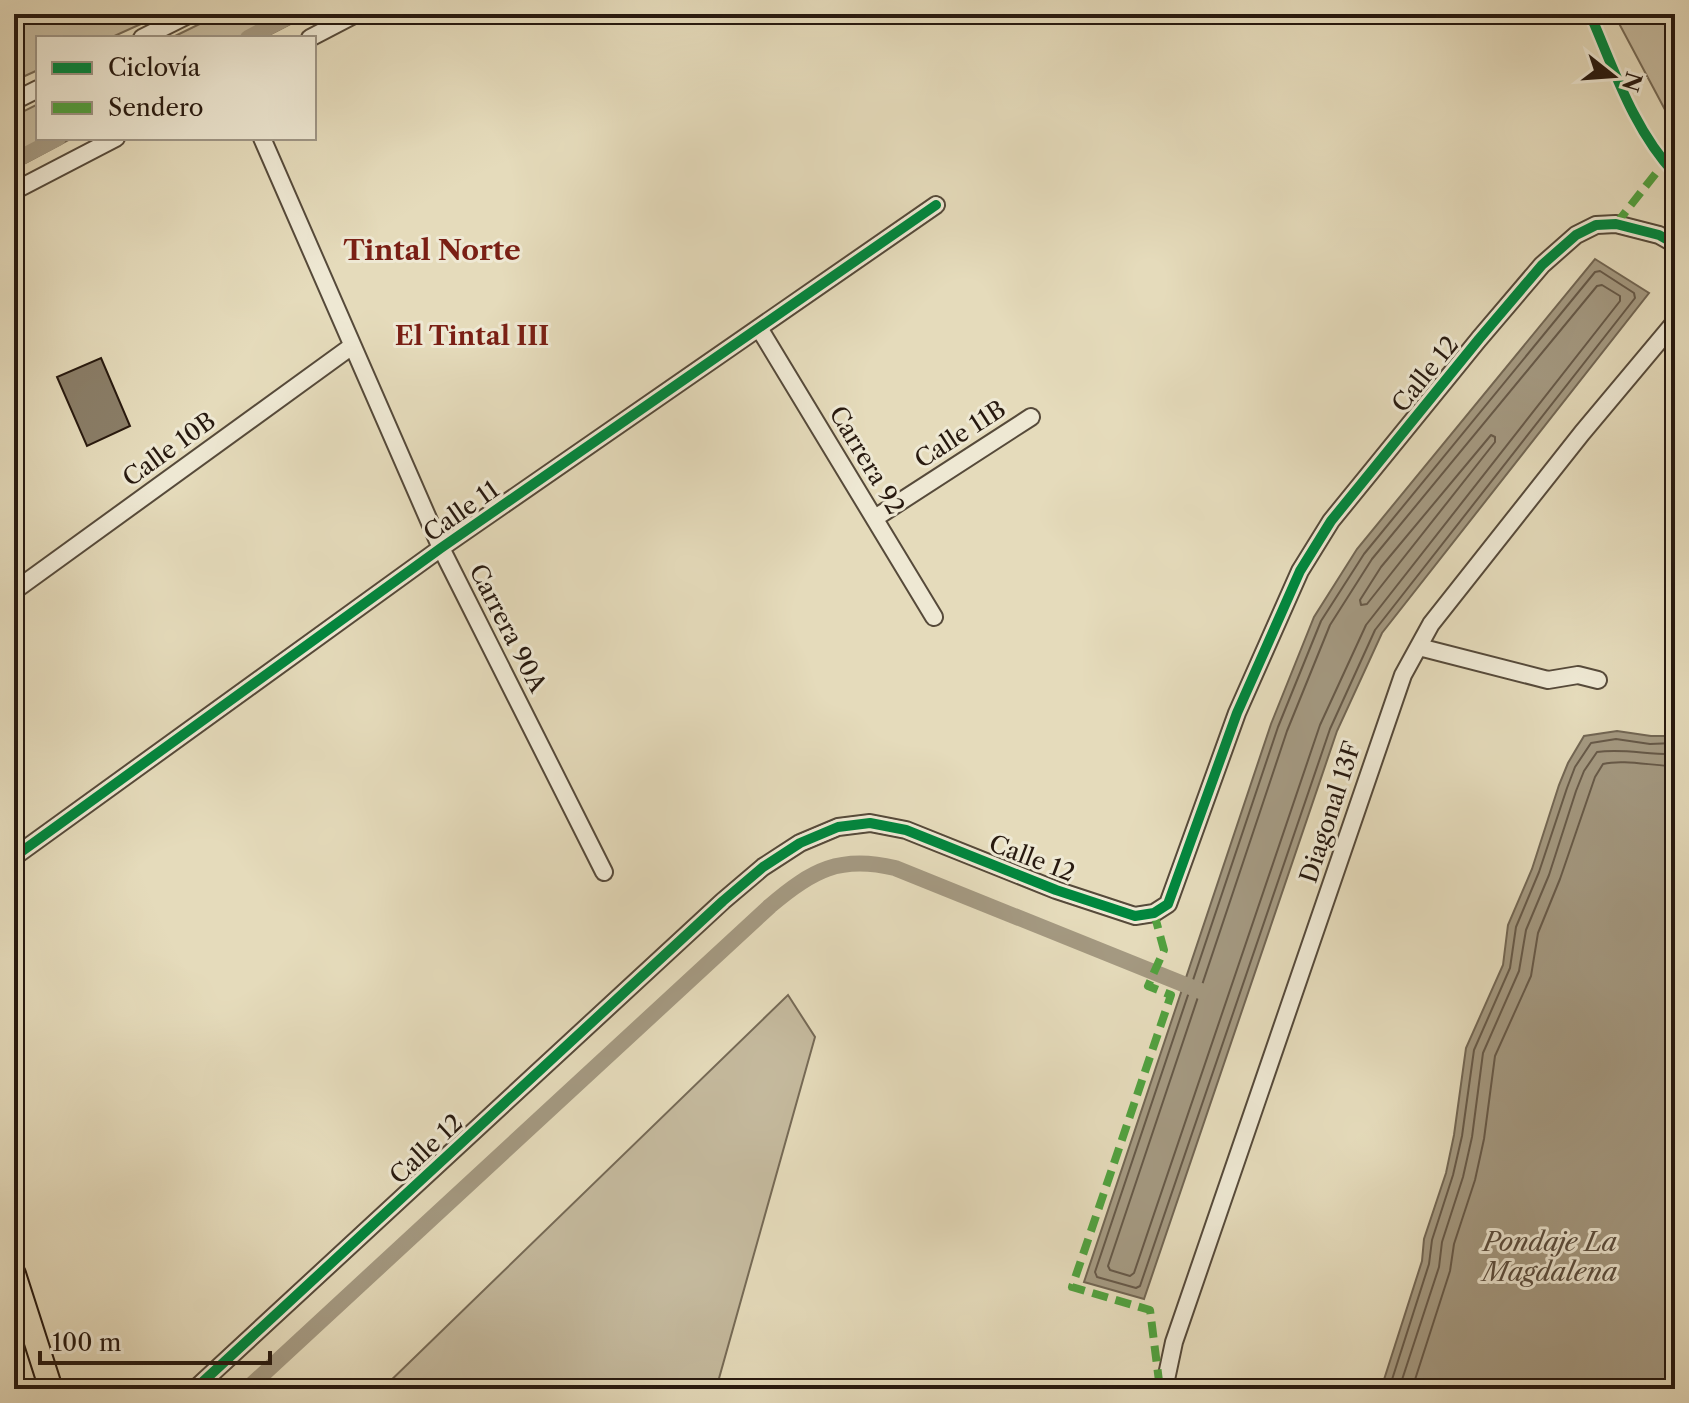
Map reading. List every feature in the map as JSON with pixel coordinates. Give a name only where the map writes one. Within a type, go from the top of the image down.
[{"type":"main road","points":[[14,1274],[51,1389]]},
{"type":"street","points":[[146,36],[190,14]]},
{"type":"street","points":[[314,36],[356,14]]},
{"type":"street","points":[[14,101],[36,90]]},
{"type":"street","points":[[14,191],[112,140]]},
{"type":"street","name":"Carrera 90A","points":[[263,140],[441,548],[604,872]]},
{"type":"street","name":"Calle 11","points":[[14,857],[441,548],[936,205]]},
{"type":"street","name":"Calle 12","points":[[195,1389],[723,901],[763,867],[800,843],[838,827],[870,823],[906,830],[1056,890],[1135,916],[1154,913],[1168,904],[1237,713],[1300,571],[1331,521],[1542,265],[1576,235],[1596,225],[1616,224],[1659,235],[1675,244]]},
{"type":"street","name":"Diagonal 13F","points":[[1164,1389],[1174,1342],[1403,675],[1431,624],[1582,433],[1675,322]]},
{"type":"street","name":"Carrera 92","points":[[759,328],[934,617]]},
{"type":"street","name":"Calle 10B","points":[[14,591],[352,346]]},
{"type":"street","name":"Calle 11B","points":[[875,518],[1031,417]]},
{"type":"street","points":[[1419,647],[1548,680],[1578,675],[1598,680]]},
{"type":"shaded area","points":[[39,14],[163,14],[114,36],[36,36],[36,71],[14,81],[14,26]]},
{"type":"shaded area","points":[[220,14],[310,14],[267,36],[175,36]]},
{"type":"shaded area","points":[[1614,14],[1675,14],[1675,123],[1671,121]]},
{"type":"shaded area","points":[[36,105],[36,140],[68,140],[14,169],[14,116]]},
{"type":"shaded area","points":[[788,995],[815,1037],[716,1389],[382,1389]]},
{"type":"water","points":[[1595,259],[1649,293],[1382,633],[1337,731],[1144,1299],[1084,1282],[1271,724],[1314,617],[1357,549]]},
{"type":"water","name":"Pondaje La Magdalena","points":[[1617,731],[1675,736],[1675,1389],[1381,1389],[1446,1173],[1466,1048],[1503,965],[1508,925],[1532,869],[1568,763],[1584,736]]},
{"type":"building","points":[[101,358],[130,426],[87,446],[57,377]]},
{"type":"waterway","points":[[252,36],[294,14]]},
{"type":"waterway","points":[[14,161],[54,140]]},
{"type":"waterway","points":[[247,1389],[770,906],[800,883],[828,869],[858,863],[895,868],[1203,992]]},
{"type":"marked path","points":[[1616,224],[1660,168]]},
{"type":"marked path","points":[[1154,913],[1164,950],[1148,986],[1171,995],[1072,1287],[1150,1310],[1160,1389]]},
{"type":"cycle path","points":[[1590,14],[1636,118],[1647,138],[1675,174]]},
{"type":"cycle path","points":[[14,857],[441,548],[936,205]]},
{"type":"cycle path","points":[[195,1389],[723,901],[763,867],[800,843],[838,827],[870,823],[906,830],[1056,890],[1135,916],[1154,913],[1168,904],[1237,713],[1300,571],[1331,521],[1542,265],[1576,235],[1596,225],[1616,224],[1659,235],[1675,244]]},
{"type":"district","name":"Tintal Norte","points":[[432,250]]},
{"type":"district","name":"El Tintal III","points":[[472,336]]}]
